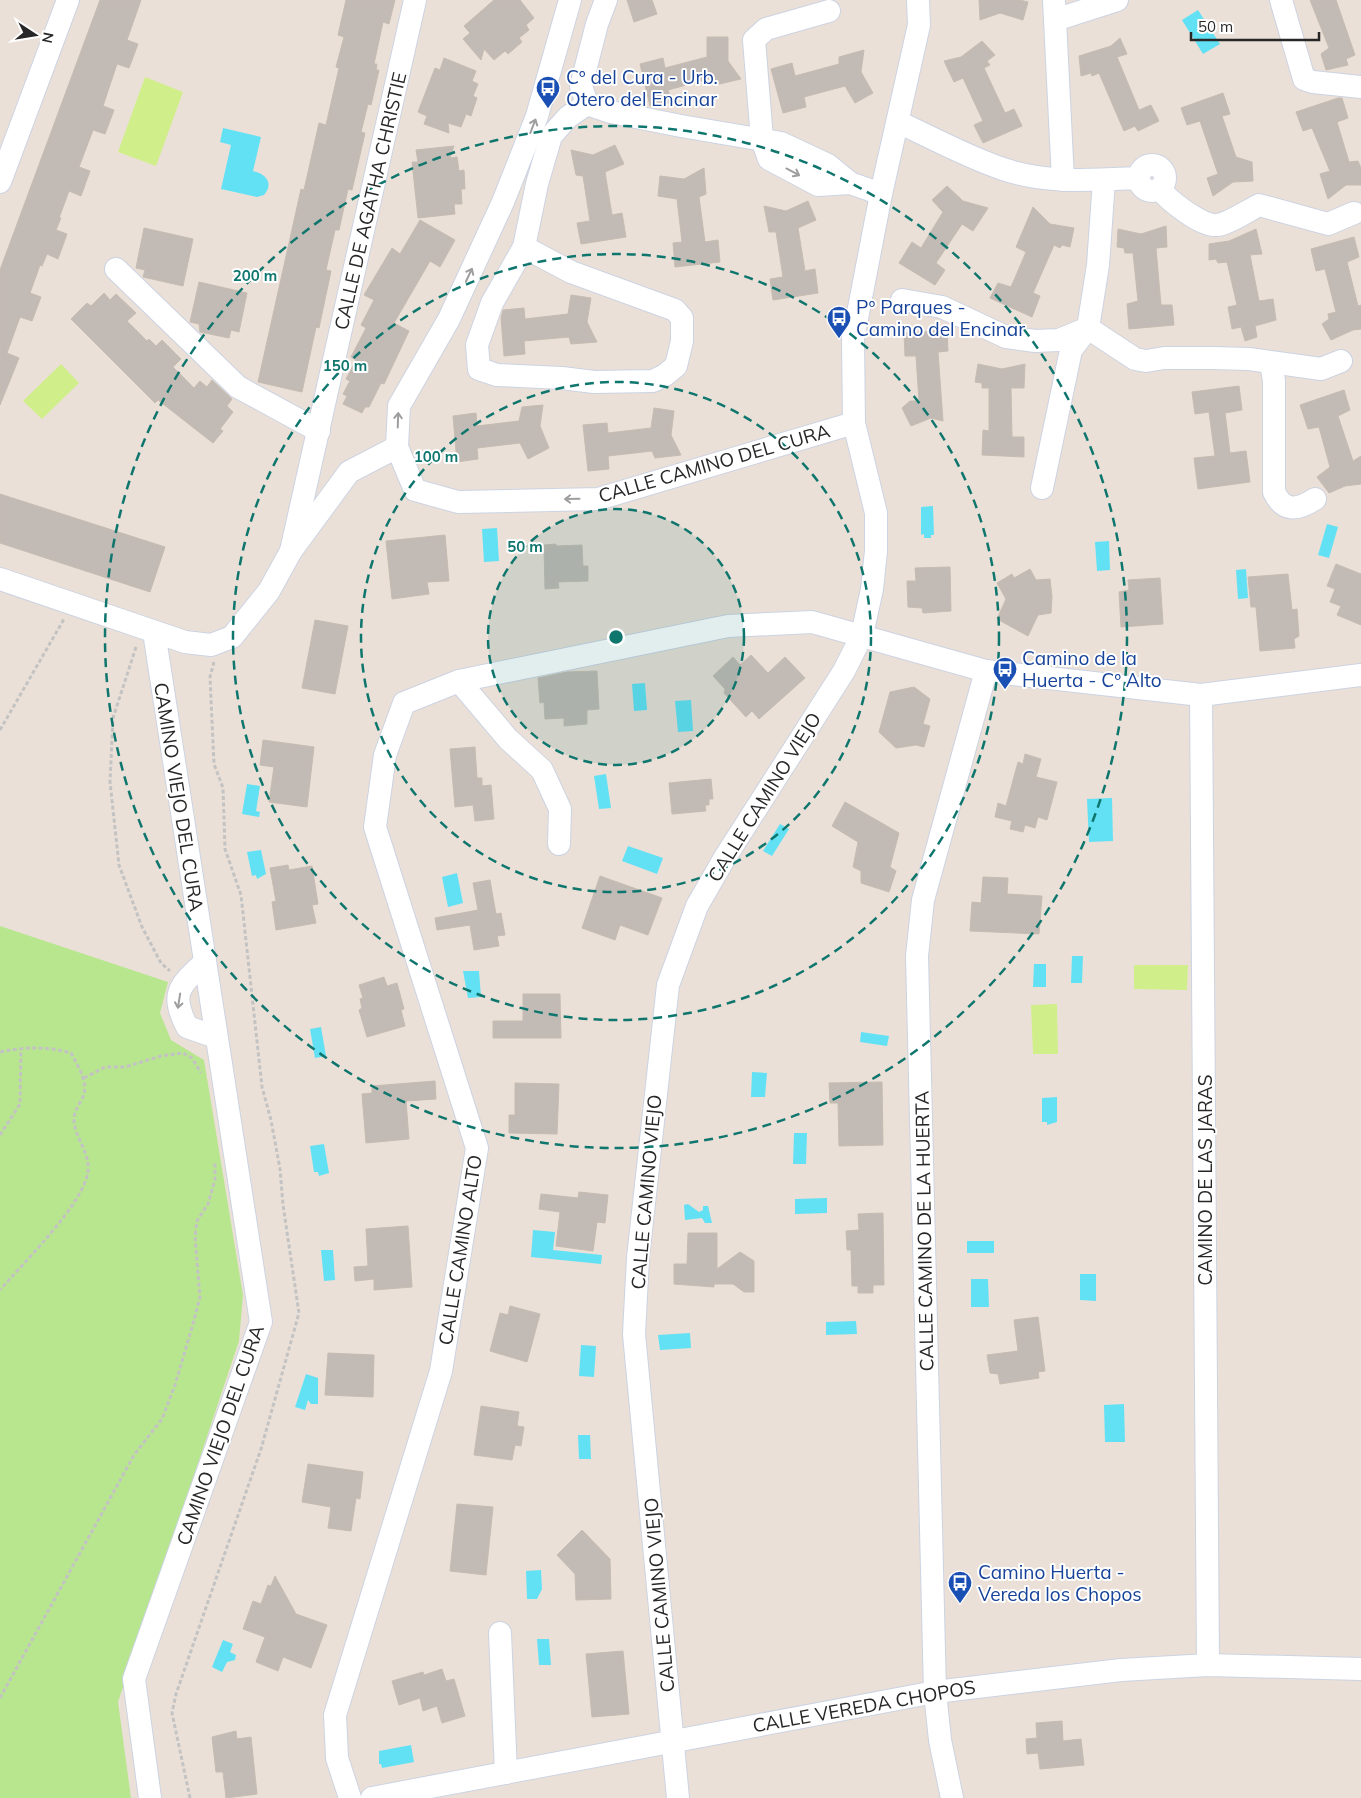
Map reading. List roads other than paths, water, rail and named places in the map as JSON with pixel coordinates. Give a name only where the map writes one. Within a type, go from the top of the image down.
[{"type":"street","points":[[0,182],[68,0]]},
{"type":"street","name":"CALLE DE AGATHA CHRISTIE","points":[[291,552],[415,0]]},
{"type":"street","name":"CALLE CAMINO DEL CURA","points":[[570,0],[537,116],[503,202],[449,319],[399,406],[397,447],[415,490],[458,502],[598,498],[854,422]]},
{"type":"street","points":[[587,104],[581,86],[597,24],[606,0]]},
{"type":"street","name":"CALLE CAMINO VIEJO","points":[[678,1798],[634,1334],[638,1258],[668,985],[697,906],[724,858],[844,671],[862,636],[873,580],[876,513],[854,422],[853,339],[881,194],[919,25],[918,0]]},
{"type":"street","points":[[1063,180],[1055,10],[1117,0]]},
{"type":"street","points":[[1280,0],[1304,79],[1313,82],[1361,87]]},
{"type":"street","points":[[762,139],[754,40],[766,28],[829,11]]},
{"type":"street","points":[[587,104],[611,112],[681,126],[781,142],[828,166],[850,183],[881,194]]},
{"type":"street","points":[[524,247],[571,272],[675,310],[682,318],[682,341],[676,366],[665,375],[653,381],[594,382],[562,378],[497,375],[480,368],[478,345],[492,302],[524,247],[537,184],[551,136],[568,117],[587,104]]},
{"type":"street","points":[[898,122],[1002,169],[1033,176],[1063,180],[1139,178],[1144,167],[1149,165],[1159,167],[1165,175],[1164,185],[1160,188],[1168,199],[1208,224],[1218,226],[1259,205],[1328,224],[1354,213]]},
{"type":"street","points":[[1042,488],[1071,350],[1088,328],[1098,265],[1104,180]]},
{"type":"street","points":[[116,269],[238,387],[319,431]]},
{"type":"street","points":[[902,300],[942,307],[1006,337],[1035,341],[1059,340],[1088,328]]},
{"type":"street","points":[[1088,328],[1135,359],[1146,361],[1164,358],[1213,358],[1321,369],[1341,361]]},
{"type":"street","points":[[1272,363],[1274,381],[1274,492],[1278,501],[1290,508],[1301,508],[1315,500]]},
{"type":"street","name":"CALLE DE AGATHA CHRISTIE","points":[[0,579],[185,642],[210,645],[232,637],[269,591],[291,552],[349,472],[397,447]]},
{"type":"street","name":"CALLE CAMINO ALTO","points":[[350,1798],[337,1758],[335,1715],[441,1371],[477,1148],[375,827],[385,755],[404,703],[459,681],[728,626],[812,622],[986,671],[1201,695],[1361,675]]},
{"type":"street","name":"CAMINO VIEJO DEL CURA","points":[[148,629],[205,962],[261,1322],[134,1679],[150,1798]]},
{"type":"street","name":"CALLE CAMINO DE LA HUERTA","points":[[952,1798],[940,1740],[935,1692],[917,956],[923,900],[986,671]]},
{"type":"street","points":[[459,681],[508,739],[542,770],[560,809],[559,844]]},
{"type":"street","name":"CAMINO DE LAS JARAS","points":[[1201,695],[1208,1665]]},
{"type":"street","points":[[205,962],[183,983],[177,1007],[187,1027],[216,1037]]},
{"type":"street","points":[[500,1632],[506,1773]]},
{"type":"street","name":"CALLE VEREDA CHOPOS","points":[[372,1798],[935,1692],[1122,1670],[1208,1665],[1361,1669]]},
{"type":"water","points":[[1198,10],[1220,44],[1203,54],[1182,20]]},
{"type":"water","points":[[223,128],[261,137],[253,171],[262,174],[267,180],[268,187],[264,195],[257,197],[221,189],[231,145],[220,142]]},
{"type":"water","points":[[933,506],[934,535],[931,535],[931,538],[924,538],[924,534],[921,535],[921,507]]},
{"type":"water","points":[[1327,524],[1338,527],[1329,558],[1318,555]]},
{"type":"water","points":[[497,528],[499,561],[484,562],[482,529]]},
{"type":"water","points":[[1109,541],[1110,570],[1097,571],[1095,542]]},
{"type":"water","points":[[1246,569],[1248,598],[1238,599],[1236,570]]},
{"type":"water","points":[[645,683],[647,710],[634,711],[632,684]]},
{"type":"water","points":[[691,700],[693,731],[678,732],[675,701]]},
{"type":"water","points":[[606,774],[611,808],[599,809],[594,776]]},
{"type":"water","points":[[247,784],[260,786],[256,811],[260,812],[259,817],[242,814]]},
{"type":"water","points":[[1112,798],[1113,841],[1089,842],[1087,799]]},
{"type":"water","points":[[780,824],[789,829],[772,856],[763,851]]},
{"type":"water","points":[[628,846],[663,858],[657,874],[622,861]]},
{"type":"water","points":[[261,850],[266,874],[257,879],[256,875],[252,876],[247,852]]},
{"type":"water","points":[[457,873],[463,903],[448,907],[442,877]]},
{"type":"water","points":[[1072,956],[1083,956],[1082,983],[1071,983]]},
{"type":"water","points":[[1034,964],[1046,964],[1046,987],[1033,987]]},
{"type":"water","points":[[463,971],[479,971],[481,997],[468,998]]},
{"type":"water","points":[[321,1027],[326,1056],[315,1058],[310,1029]]},
{"type":"water","points":[[861,1032],[889,1036],[887,1046],[860,1042]]},
{"type":"water","points":[[752,1072],[767,1073],[765,1097],[751,1097]]},
{"type":"water","points":[[1057,1097],[1057,1122],[1047,1125],[1047,1122],[1042,1122],[1042,1098]]},
{"type":"water","points":[[794,1133],[807,1133],[806,1164],[793,1164]]},
{"type":"water","points":[[324,1144],[329,1173],[319,1176],[318,1172],[314,1172],[310,1146]]},
{"type":"water","points":[[827,1198],[827,1213],[795,1214],[795,1199]]},
{"type":"water","points":[[688,1204],[699,1212],[703,1210],[703,1206],[708,1206],[712,1223],[705,1223],[702,1218],[685,1220],[684,1205]]},
{"type":"water","points":[[533,1230],[555,1232],[553,1250],[602,1255],[601,1264],[531,1257]]},
{"type":"water","points":[[967,1241],[994,1241],[994,1253],[967,1253]]},
{"type":"water","points":[[321,1250],[333,1250],[335,1280],[324,1281]]},
{"type":"water","points":[[1080,1274],[1096,1274],[1096,1301],[1080,1300]]},
{"type":"water","points":[[971,1279],[988,1279],[989,1307],[971,1307]]},
{"type":"water","points":[[856,1321],[857,1334],[826,1335],[826,1322]]},
{"type":"water","points":[[690,1333],[691,1348],[660,1350],[658,1335]]},
{"type":"water","points":[[581,1345],[596,1346],[594,1377],[579,1376]]},
{"type":"water","points":[[306,1374],[318,1378],[318,1404],[311,1404],[308,1400],[305,1410],[295,1407]]},
{"type":"water","points":[[1124,1404],[1125,1442],[1105,1442],[1104,1405]]},
{"type":"water","points":[[578,1435],[590,1435],[591,1459],[579,1459]]},
{"type":"water","points":[[541,1570],[542,1589],[537,1599],[527,1599],[526,1571]]},
{"type":"water","points":[[537,1639],[549,1639],[551,1665],[539,1665]]},
{"type":"water","points":[[223,1640],[233,1644],[230,1652],[236,1655],[235,1660],[227,1662],[222,1672],[212,1667]]},
{"type":"water","points":[[411,1745],[414,1762],[382,1768],[381,1764],[379,1764],[379,1751]]},
{"type":"place","name":"Cº del Cura - Urb. Otero del Encinar","points":[[548,109]]},
{"type":"place","name":"Pº Parques - Camino del Encinar","points":[[839,339]]},
{"type":"place","name":"Camino de la Huerta - Cº Alto","points":[[1005,690]]},
{"type":"place","name":"Camino Huerta - Vereda los Chopos","points":[[960,1604]]}]
